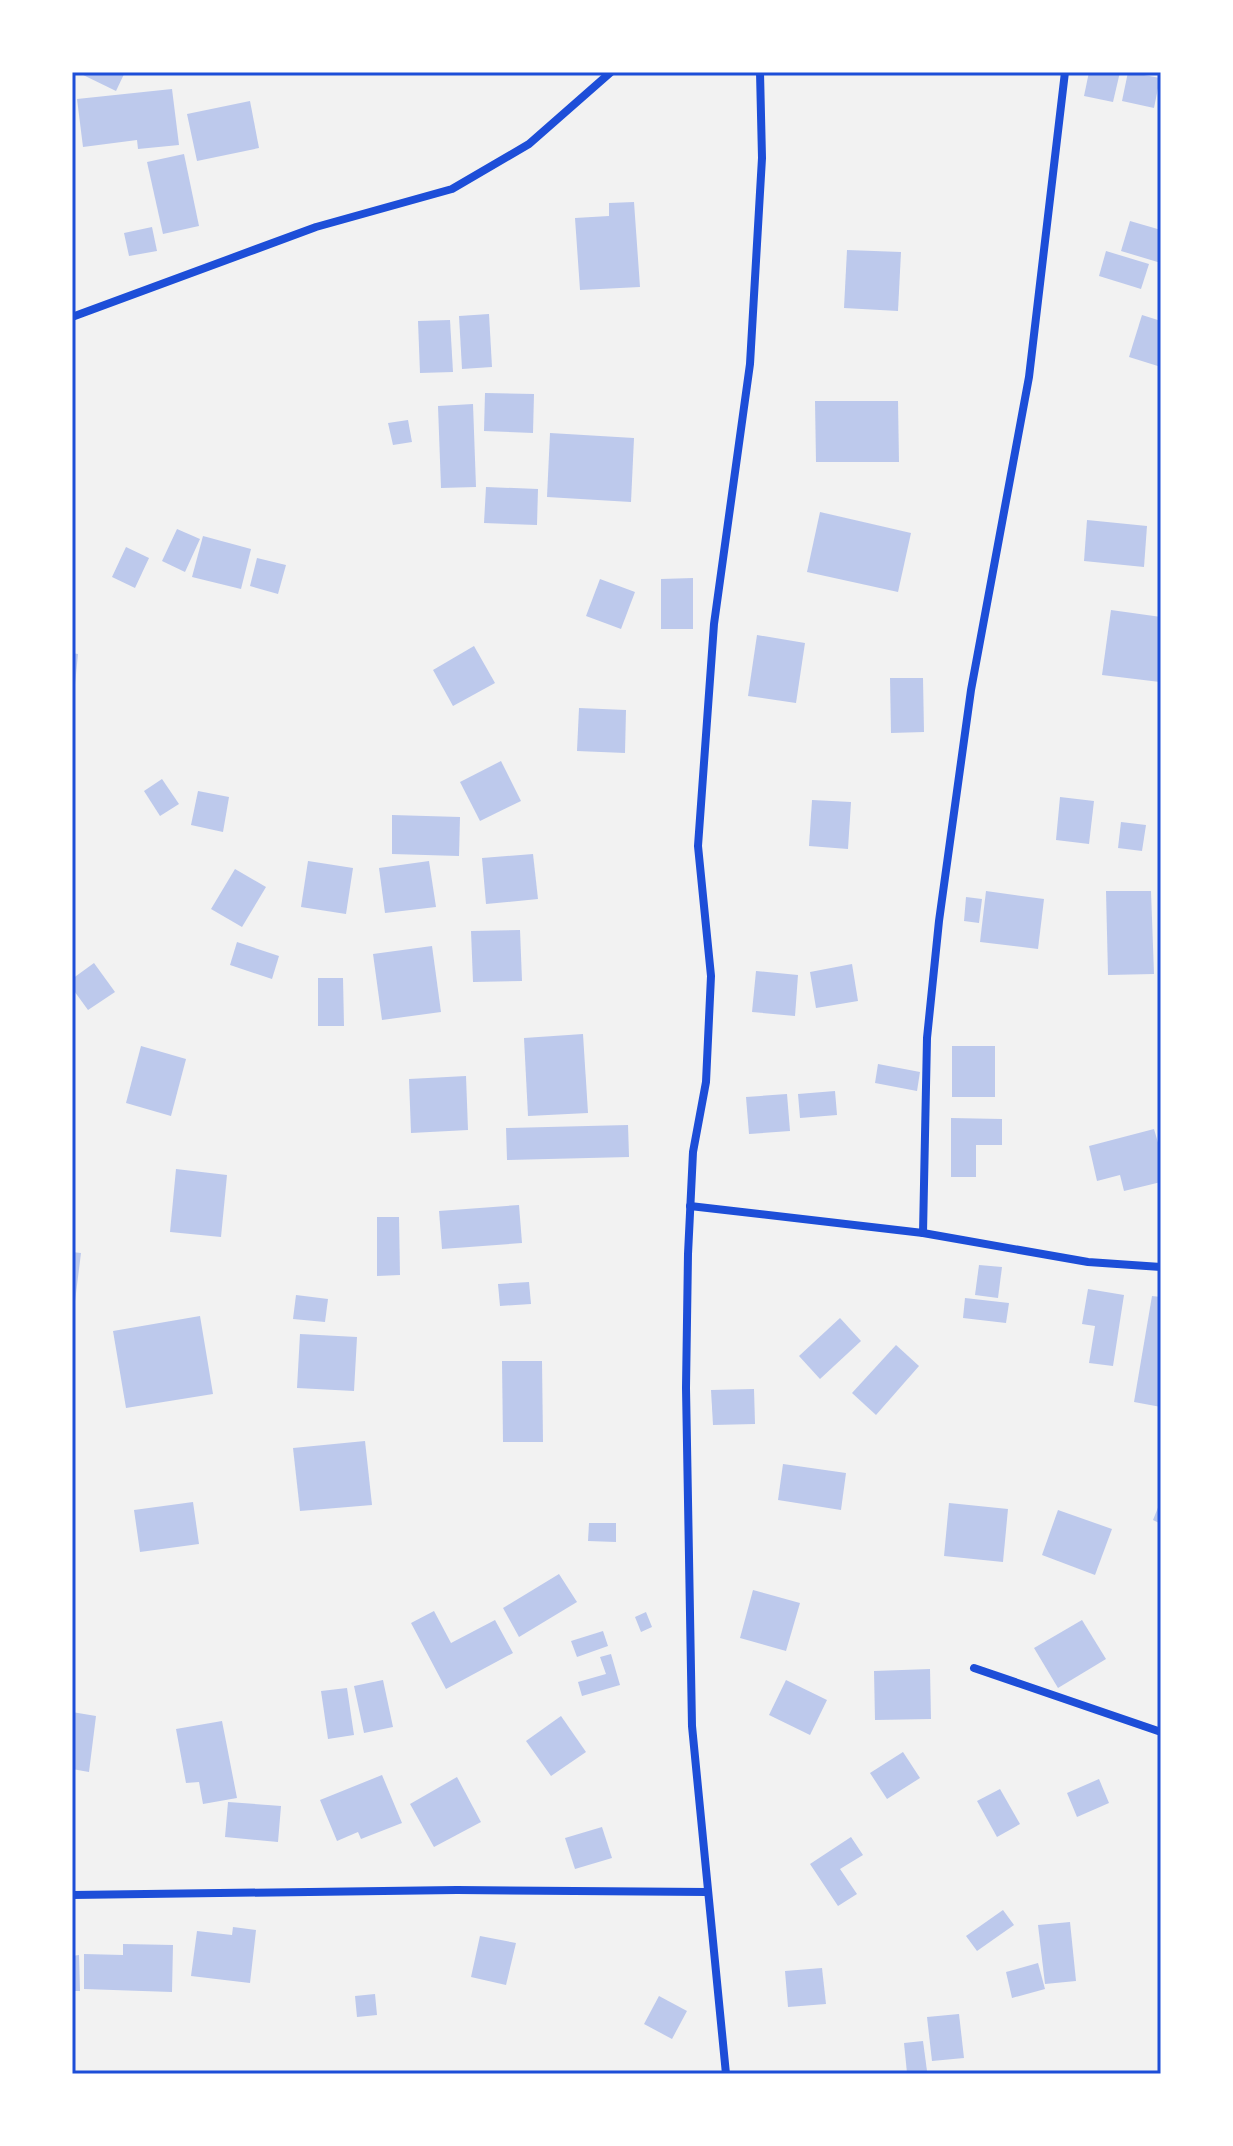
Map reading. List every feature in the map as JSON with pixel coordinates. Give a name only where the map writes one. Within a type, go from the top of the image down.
[{"type":"street","points":[[72,317],[316,227],[452,189],[529,144],[611,72]]},
{"type":"street","points":[[726,2074],[691,1695],[686,1388],[693,1152],[706,1082],[711,976],[698,846],[714,624],[750,364],[762,158],[760,72]]},
{"type":"street","points":[[923,1233],[927,1038],[939,921],[971,690],[1029,377],[1065,72]]},
{"type":"street","points":[[690,1206],[923,1233],[1088,1262],[1161,1267]]},
{"type":"street","points":[[974,1668],[1161,1732]]},
{"type":"street","points":[[72,1895],[457,1890],[707,1892]]},
{"type":"building","points":[[77,72],[125,72],[116,91]]},
{"type":"building","points":[[1089,72],[1120,72],[1113,102],[1084,96]]},
{"type":"building","points":[[1128,72],[1160,78],[1154,108],[1122,101]]},
{"type":"building","points":[[172,89],[179,145],[138,149],[137,140],[83,147],[77,99]]},
{"type":"building","points":[[250,101],[259,148],[197,161],[187,114]]},
{"type":"building","points":[[184,154],[199,226],[163,234],[147,162]]},
{"type":"building","points":[[634,202],[640,287],[580,290],[575,218],[609,216],[609,203]]},
{"type":"building","points":[[1130,221],[1161,230],[1161,263],[1121,251]]},
{"type":"building","points":[[152,227],[157,251],[129,256],[124,233]]},
{"type":"building","points":[[847,250],[901,252],[898,311],[844,308]]},
{"type":"building","points":[[1106,251],[1149,264],[1141,289],[1099,276]]},
{"type":"building","points":[[489,314],[492,367],[462,369],[459,316]]},
{"type":"building","points":[[1142,315],[1161,321],[1161,367],[1129,357]]},
{"type":"building","points":[[450,320],[453,372],[420,373],[418,321]]},
{"type":"building","points":[[485,393],[534,394],[533,433],[484,431]]},
{"type":"building","points":[[815,401],[898,401],[899,462],[816,462]]},
{"type":"building","points":[[473,404],[476,487],[441,488],[438,406]]},
{"type":"building","points":[[408,420],[412,442],[393,445],[388,423]]},
{"type":"building","points":[[550,433],[634,438],[631,502],[547,497]]},
{"type":"building","points":[[486,487],[538,489],[537,525],[484,523]]},
{"type":"building","points":[[820,512],[911,533],[898,592],[807,572]]},
{"type":"building","points":[[1087,520],[1147,526],[1144,567],[1084,561]]},
{"type":"building","points":[[177,529],[200,539],[185,572],[162,561]]},
{"type":"building","points":[[203,536],[251,549],[241,589],[192,577]]},
{"type":"building","points":[[126,547],[149,558],[135,588],[112,577]]},
{"type":"building","points":[[257,558],[286,565],[278,594],[250,586]]},
{"type":"building","points":[[693,578],[693,629],[661,629],[661,579]]},
{"type":"building","points":[[600,579],[635,592],[621,629],[586,616]]},
{"type":"building","points":[[1111,610],[1161,617],[1160,682],[1102,675]]},
{"type":"building","points":[[757,635],[805,643],[796,703],[748,696]]},
{"type":"building","points":[[474,646],[495,683],[453,706],[433,670]]},
{"type":"building","points":[[72,653],[78,654],[74,694],[72,694]]},
{"type":"building","points":[[890,678],[923,678],[924,732],[891,733]]},
{"type":"building","points":[[579,708],[626,710],[625,753],[577,751]]},
{"type":"building","points":[[501,761],[521,801],[480,821],[460,782]]},
{"type":"building","points":[[162,779],[179,804],[160,816],[144,791]]},
{"type":"building","points":[[198,791],[229,797],[223,832],[191,825]]},
{"type":"building","points":[[1060,797],[1094,801],[1089,844],[1056,840]]},
{"type":"building","points":[[812,800],[851,802],[848,849],[809,846]]},
{"type":"building","points":[[392,815],[460,817],[459,856],[392,854]]},
{"type":"building","points":[[1121,822],[1146,825],[1142,851],[1118,848]]},
{"type":"building","points":[[533,854],[538,899],[486,904],[482,858]]},
{"type":"building","points":[[308,861],[353,868],[346,914],[301,907]]},
{"type":"building","points":[[429,861],[436,907],[385,913],[379,868]]},
{"type":"building","points":[[235,869],[266,887],[242,927],[211,909]]},
{"type":"building","points":[[986,891],[1044,899],[1038,949],[980,942]]},
{"type":"building","points":[[1106,891],[1151,891],[1154,974],[1108,975]]},
{"type":"building","points":[[966,897],[982,899],[979,923],[964,921]]},
{"type":"building","points":[[520,930],[522,981],[473,982],[471,931]]},
{"type":"building","points":[[237,942],[279,956],[272,979],[230,965]]},
{"type":"building","points":[[432,946],[441,1012],[382,1020],[373,954]]},
{"type":"building","points":[[94,963],[115,992],[88,1010],[72,988],[72,979]]},
{"type":"building","points":[[852,964],[858,1001],[816,1008],[810,972]]},
{"type":"building","points":[[756,971],[798,975],[795,1016],[752,1012]]},
{"type":"building","points":[[318,978],[343,978],[344,1026],[318,1026]]},
{"type":"building","points":[[583,1034],[588,1113],[528,1116],[524,1038]]},
{"type":"building","points":[[141,1046],[186,1059],[171,1116],[126,1103]]},
{"type":"building","points":[[952,1046],[995,1046],[995,1097],[952,1097]]},
{"type":"building","points":[[878,1064],[920,1072],[917,1091],[875,1083]]},
{"type":"building","points":[[466,1076],[468,1130],[411,1133],[409,1079]]},
{"type":"building","points":[[835,1091],[837,1115],[800,1118],[798,1094]]},
{"type":"building","points":[[787,1094],[790,1131],[749,1134],[746,1097]]},
{"type":"building","points":[[951,1118],[1002,1119],[1002,1145],[976,1145],[976,1177],[951,1177]]},
{"type":"building","points":[[628,1125],[629,1157],[507,1160],[506,1128]]},
{"type":"building","points":[[1154,1129],[1161,1153],[1161,1182],[1124,1191],[1120,1175],[1097,1181],[1089,1146]]},
{"type":"building","points":[[176,1169],[227,1175],[221,1237],[170,1232]]},
{"type":"building","points":[[519,1205],[522,1243],[442,1249],[439,1211]]},
{"type":"building","points":[[377,1217],[399,1217],[400,1275],[377,1276]]},
{"type":"building","points":[[72,1252],[81,1253],[75,1301],[72,1300]]},
{"type":"building","points":[[979,1265],[1002,1267],[998,1298],[975,1295]]},
{"type":"building","points":[[529,1282],[531,1304],[500,1306],[498,1284]]},
{"type":"building","points":[[1088,1289],[1124,1295],[1113,1366],[1089,1363],[1095,1326],[1082,1324]]},
{"type":"building","points":[[296,1295],[328,1299],[325,1322],[293,1319]]},
{"type":"building","points":[[1152,1296],[1161,1297],[1161,1407],[1134,1402]]},
{"type":"building","points":[[965,1298],[1009,1303],[1006,1323],[963,1318]]},
{"type":"building","points":[[200,1316],[213,1394],[126,1408],[113,1331]]},
{"type":"building","points":[[840,1318],[861,1341],[820,1379],[799,1356]]},
{"type":"building","points":[[300,1334],[357,1337],[354,1391],[297,1388]]},
{"type":"building","points":[[896,1345],[919,1366],[876,1415],[852,1393]]},
{"type":"building","points":[[502,1361],[542,1361],[543,1442],[503,1442]]},
{"type":"building","points":[[754,1389],[755,1424],[713,1425],[711,1390]]},
{"type":"building","points":[[365,1441],[372,1505],[300,1511],[293,1448]]},
{"type":"building","points":[[783,1464],[846,1473],[841,1510],[778,1500]]},
{"type":"building","points":[[1161,1500],[1161,1524],[1153,1520]]},
{"type":"building","points":[[193,1502],[199,1544],[140,1552],[134,1510]]},
{"type":"building","points":[[949,1503],[1008,1509],[1003,1562],[944,1556]]},
{"type":"building","points":[[1058,1510],[1112,1529],[1095,1575],[1042,1555]]},
{"type":"building","points":[[589,1523],[616,1523],[616,1542],[588,1541]]},
{"type":"building","points":[[559,1574],[577,1602],[519,1637],[503,1608]]},
{"type":"building","points":[[753,1590],[800,1603],[786,1651],[740,1638]]},
{"type":"building","points":[[434,1611],[451,1643],[495,1620],[513,1653],[446,1689],[411,1623]]},
{"type":"building","points":[[646,1612],[652,1627],[641,1632],[635,1617]]},
{"type":"building","points":[[1082,1620],[1106,1659],[1058,1688],[1034,1648]]},
{"type":"building","points":[[603,1631],[608,1646],[577,1657],[571,1641]]},
{"type":"building","points":[[611,1654],[620,1685],[582,1696],[578,1682],[606,1674],[600,1657]]},
{"type":"building","points":[[930,1669],[931,1719],[875,1720],[874,1671]]},
{"type":"building","points":[[383,1680],[393,1727],[364,1733],[354,1686]]},
{"type":"building","points":[[786,1680],[827,1700],[810,1735],[769,1715]]},
{"type":"building","points":[[347,1688],[354,1735],[328,1739],[321,1691]]},
{"type":"building","points":[[72,1712],[96,1716],[89,1772],[72,1769]]},
{"type":"building","points":[[561,1716],[586,1752],[551,1776],[526,1741]]},
{"type":"building","points":[[222,1721],[237,1798],[203,1804],[199,1782],[186,1783],[176,1729]]},
{"type":"building","points":[[903,1752],[920,1778],[887,1799],[870,1773]]},
{"type":"building","points":[[382,1775],[402,1823],[361,1839],[358,1832],[337,1841],[320,1800]]},
{"type":"building","points":[[457,1777],[481,1822],[434,1847],[410,1804]]},
{"type":"building","points":[[1099,1779],[1109,1803],[1077,1817],[1067,1793]]},
{"type":"building","points":[[1000,1789],[1020,1824],[997,1837],[977,1801]]},
{"type":"building","points":[[228,1802],[281,1806],[278,1842],[225,1837]]},
{"type":"building","points":[[602,1827],[612,1858],[575,1869],[565,1838]]},
{"type":"building","points":[[851,1837],[863,1855],[840,1869],[857,1894],[838,1906],[810,1864]]},
{"type":"building","points":[[1003,1910],[1014,1925],[977,1951],[966,1936]]},
{"type":"building","points":[[1070,1922],[1076,1981],[1045,1984],[1038,1925]]},
{"type":"building","points":[[233,1927],[256,1930],[250,1983],[191,1976],[197,1931],[232,1935]]},
{"type":"building","points":[[480,1936],[516,1943],[506,1985],[471,1977]]},
{"type":"building","points":[[123,1944],[173,1945],[172,1992],[84,1989],[84,1954],[123,1955]]},
{"type":"building","points":[[79,1955],[80,1991],[72,1991],[72,1956]]},
{"type":"building","points":[[1038,1963],[1045,1989],[1012,1998],[1006,1972]]},
{"type":"building","points":[[822,1968],[826,2004],[788,2007],[785,1971]]},
{"type":"building","points":[[375,1994],[377,2015],[357,2017],[355,1996]]},
{"type":"building","points":[[659,1996],[687,2011],[672,2039],[644,2024]]},
{"type":"building","points":[[959,2014],[964,2058],[932,2061],[927,2017]]},
{"type":"building","points":[[923,2041],[927,2071],[907,2073],[904,2043]]}]
